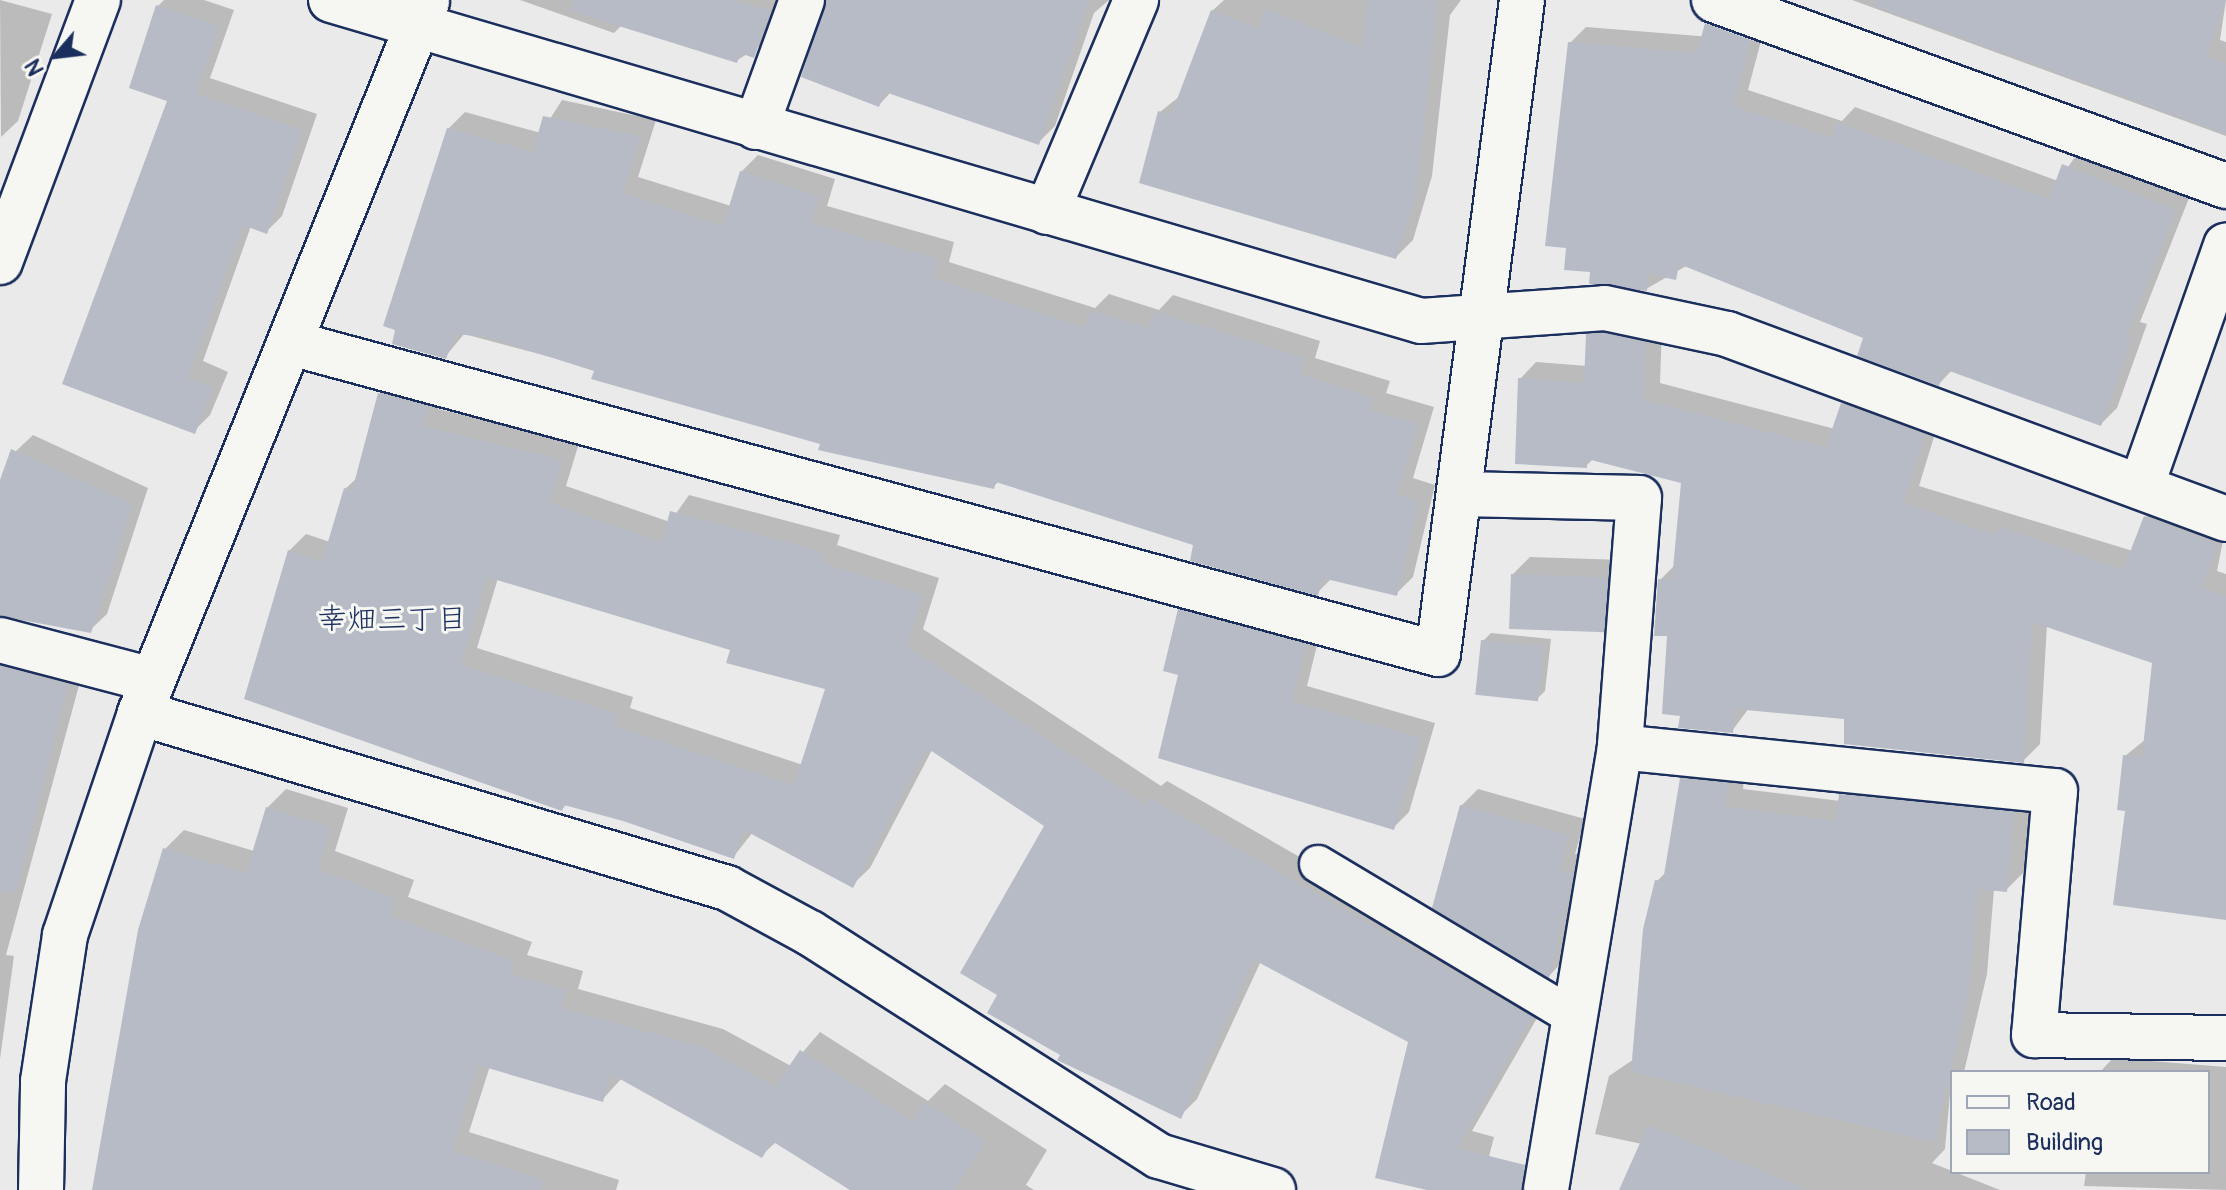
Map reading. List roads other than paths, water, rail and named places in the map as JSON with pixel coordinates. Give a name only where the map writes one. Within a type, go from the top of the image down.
[{"type":"street","points":[[0,262],[98,0]]},
{"type":"street","points":[[331,0],[422,14],[756,127],[1421,321],[1485,314],[1605,308],[1727,334],[2226,519]]},
{"type":"street","points":[[756,127],[802,0]]},
{"type":"street","points":[[1047,212],[1136,0]]},
{"type":"street","points":[[291,343],[1438,654],[1485,314],[1522,0]]},
{"type":"street","points":[[1714,0],[2226,186]]},
{"type":"street","points":[[41,1190],[43,1081],[65,935],[146,697],[422,14]]},
{"type":"street","points":[[2141,487],[2226,245]]},
{"type":"street","points":[[1461,494],[1639,498],[1620,747],[1546,1190]]},
{"type":"street","points":[[0,640],[146,697],[727,888],[810,933],[1156,1173],[1273,1190]]},
{"type":"street","points":[[1620,747],[2055,791],[2034,1035],[2226,1038]]},
{"type":"lane","points":[[1318,864],[1575,1018]]},
{"type":"district","name":"幸畑三丁目","points":[[392,620]]}]
